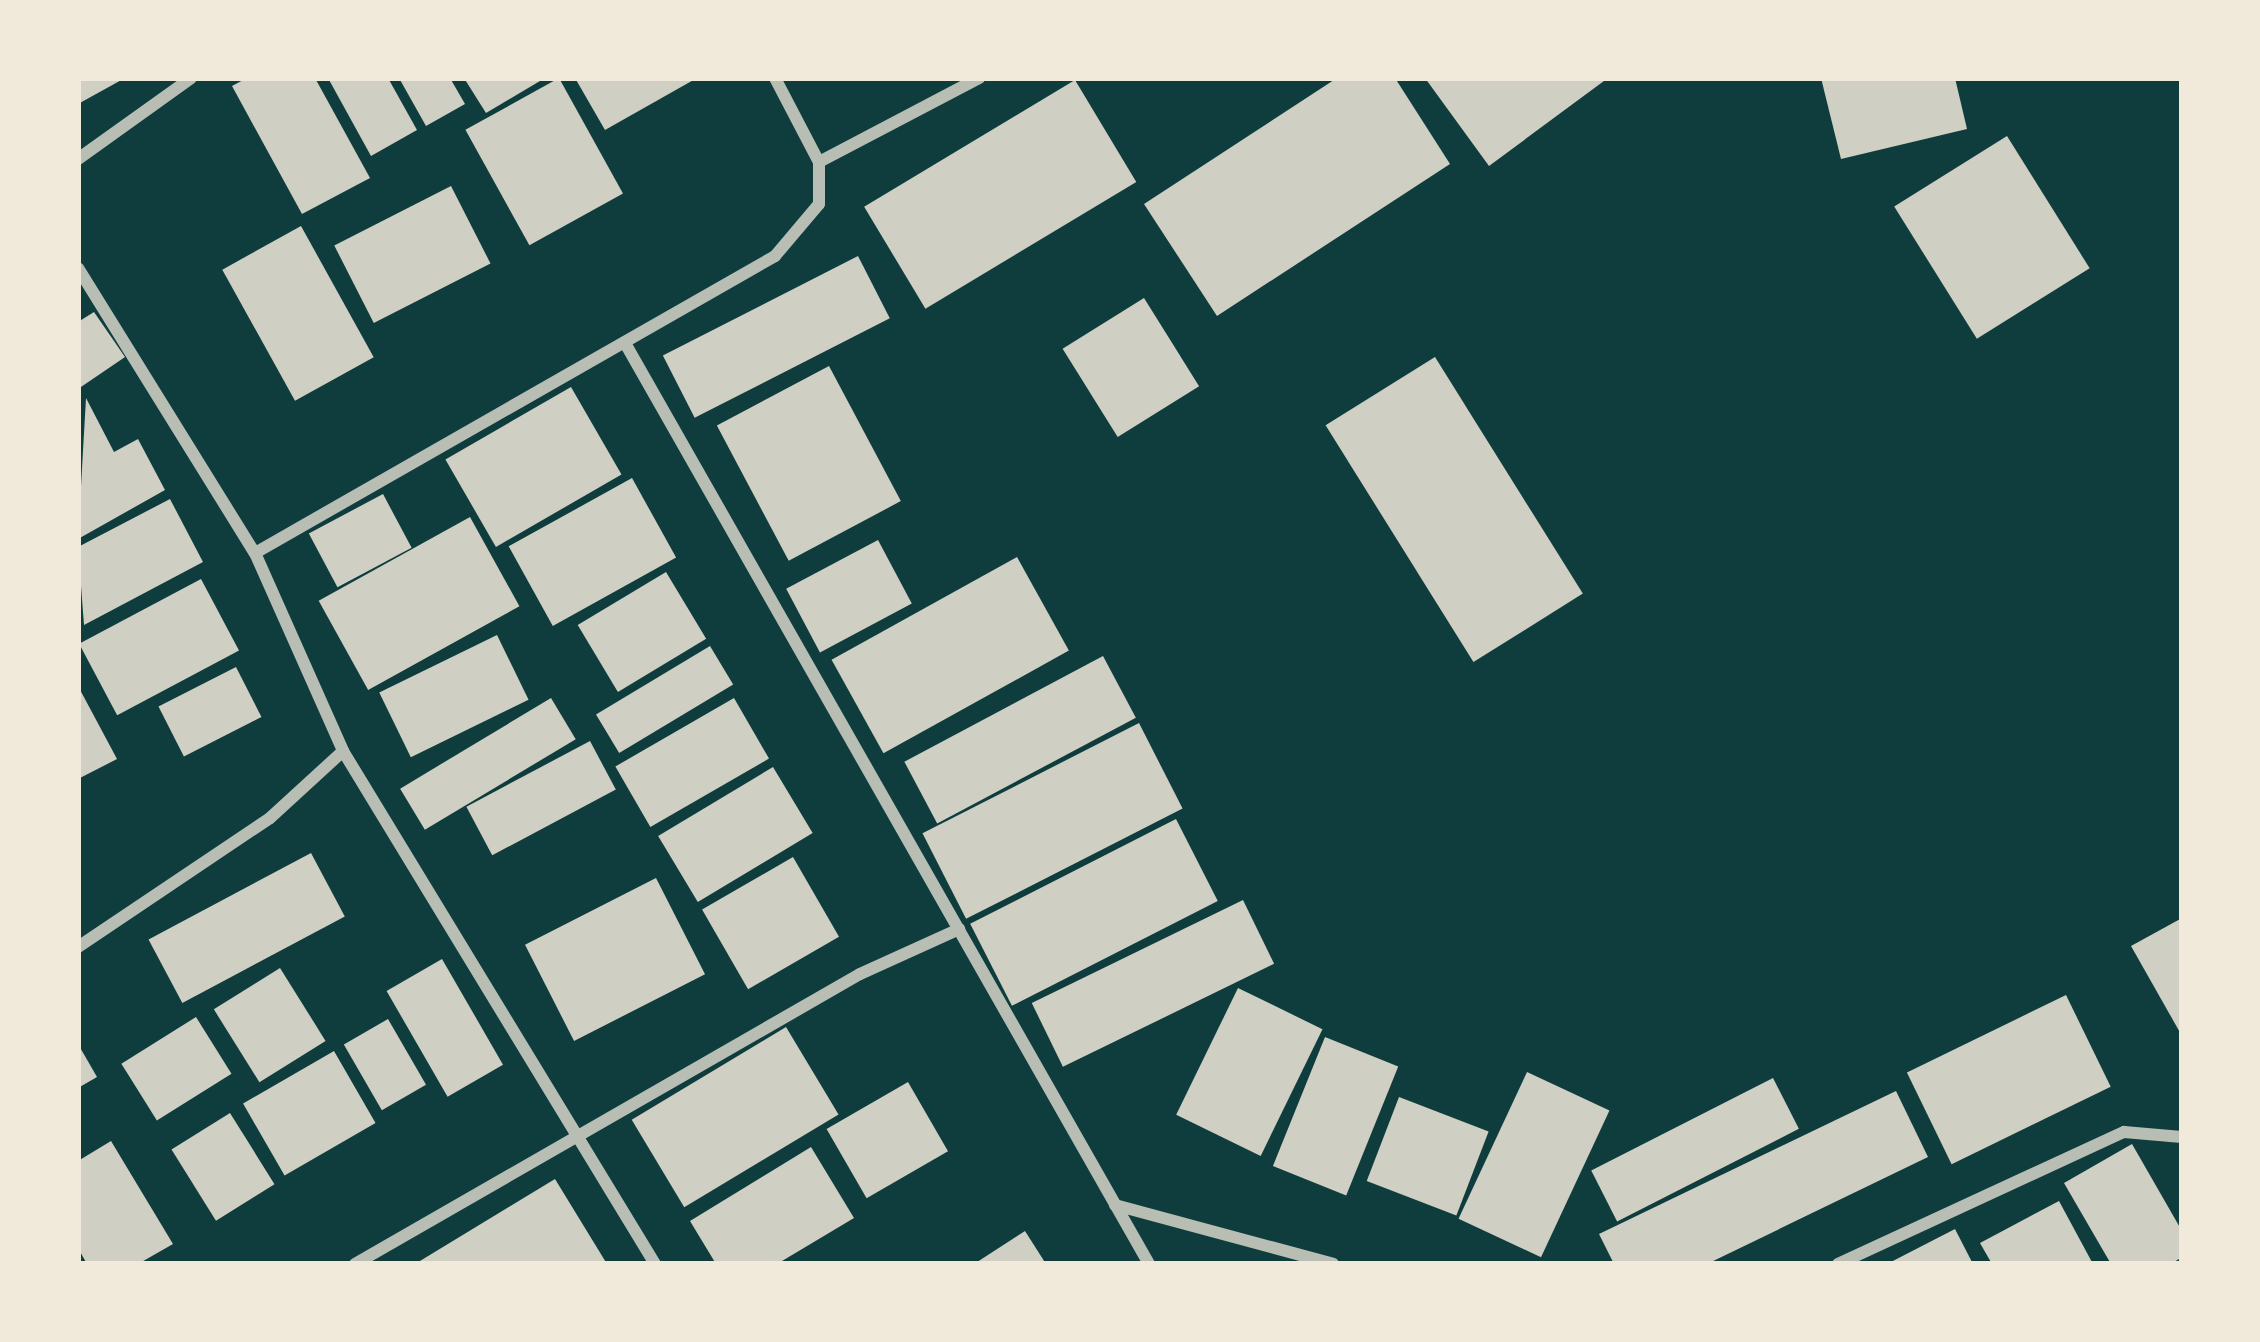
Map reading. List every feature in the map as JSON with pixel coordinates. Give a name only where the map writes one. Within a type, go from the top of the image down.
[{"type":"street","points":[[78,160],[191,78]]},
{"type":"street","points":[[255,553],[775,256],[819,204],[819,162],[775,78]]},
{"type":"street","points":[[819,162],[979,78]]},
{"type":"street","points":[[78,268],[255,553],[343,751],[581,1135],[655,1264]]},
{"type":"street","points":[[625,343],[1149,1264]]},
{"type":"street","points":[[78,947],[270,818],[343,751]]},
{"type":"street","points":[[355,1264],[860,974],[959,929]]},
{"type":"street","points":[[1838,1264],[2124,1132],[2182,1137]]},
{"type":"street","points":[[1115,1205],[1333,1264]]},
{"type":"building","points":[[78,78],[125,78],[78,104]]},
{"type":"building","points":[[247,78],[315,78],[370,178],[302,214],[232,86]]},
{"type":"building","points":[[328,78],[388,78],[417,130],[371,156]]},
{"type":"building","points":[[399,78],[450,78],[465,104],[426,126]]},
{"type":"building","points":[[464,78],[545,78],[486,113]]},
{"type":"building","points":[[559,78],[623,193],[529,245],[465,130]]},
{"type":"building","points":[[575,78],[697,78],[605,130]]},
{"type":"building","points":[[1337,78],[1395,78],[1450,164],[1217,316],[1144,204]]},
{"type":"building","points":[[1425,78],[1608,78],[1489,166]]},
{"type":"building","points":[[1821,78],[1955,78],[1967,129],[1841,159]]},
{"type":"building","points":[[1075,80],[1136,182],[925,309],[864,207]]},
{"type":"building","points":[[2007,136],[2090,268],[1977,339],[1894,206]]},
{"type":"building","points":[[451,186],[490,264],[374,323],[334,245]]},
{"type":"building","points":[[301,226],[374,357],[295,401],[222,270]]},
{"type":"building","points":[[858,256],[890,318],[695,418],[663,355]]},
{"type":"building","points":[[1144,298],[1199,386],[1118,437],[1063,349]]},
{"type":"building","points":[[94,312],[125,357],[78,389],[78,322]]},
{"type":"building","points":[[1435,357],[1583,594],[1473,662],[1326,425]]},
{"type":"building","points":[[829,366],[901,501],[789,561],[717,426]]},
{"type":"building","points":[[571,387],[622,474],[496,547],[445,459]]},
{"type":"building","points":[[86,398],[114,452],[138,439],[165,490],[78,539]]},
{"type":"building","points":[[632,478],[676,558],[553,626],[509,546]]},
{"type":"building","points":[[383,494],[412,548],[337,587],[309,533]]},
{"type":"building","points":[[170,499],[203,562],[84,625],[78,547]]},
{"type":"building","points":[[470,517],[519,606],[368,690],[319,601]]},
{"type":"building","points":[[878,540],[912,604],[820,652],[786,589]]},
{"type":"building","points":[[1017,557],[1069,651],[883,753],[832,660]]},
{"type":"building","points":[[666,572],[706,639],[618,692],[578,625]]},
{"type":"building","points":[[201,579],[239,651],[117,715],[79,644]]},
{"type":"building","points":[[497,635],[529,700],[411,757],[379,692]]},
{"type":"building","points":[[710,646],[733,685],[619,753],[596,715]]},
{"type":"building","points":[[1103,656],[1136,718],[937,823],[904,762]]},
{"type":"building","points":[[236,667],[261,717],[184,756],[158,706]]},
{"type":"building","points":[[78,686],[117,759],[78,779]]},
{"type":"building","points":[[551,698],[576,739],[425,830],[400,789]]},
{"type":"building","points":[[734,698],[769,759],[650,827],[615,766]]},
{"type":"building","points":[[1139,723],[1183,809],[966,919],[922,833]]},
{"type":"building","points":[[590,741],[616,790],[492,855],[466,807]]},
{"type":"building","points":[[773,767],[813,833],[698,902],[658,836]]},
{"type":"building","points":[[1176,819],[1218,901],[1012,1006],[970,924]]},
{"type":"building","points":[[311,853],[345,917],[182,1003],[149,939]]},
{"type":"building","points":[[793,857],[839,937],[748,989],[702,910]]},
{"type":"building","points":[[656,878],[705,974],[574,1041],[525,945]]},
{"type":"building","points":[[1243,900],[1274,964],[1063,1067],[1032,1003]]},
{"type":"building","points":[[2182,918],[2182,1036],[2131,946]]},
{"type":"building","points":[[442,959],[503,1065],[448,1097],[387,991]]},
{"type":"building","points":[[280,968],[326,1041],[259,1082],[214,1009]]},
{"type":"building","points":[[1238,988],[1322,1029],[1261,1156],[1176,1115]]},
{"type":"building","points":[[2066,995],[2111,1087],[1952,1164],[1907,1073]]},
{"type":"building","points":[[196,1017],[232,1074],[157,1120],[121,1064]]},
{"type":"building","points":[[388,1019],[426,1085],[382,1110],[344,1044]]},
{"type":"building","points":[[786,1027],[839,1114],[684,1207],[632,1120]]},
{"type":"building","points":[[1325,1037],[1398,1067],[1346,1195],[1273,1166]]},
{"type":"building","points":[[78,1044],[97,1077],[78,1088]]},
{"type":"building","points":[[334,1051],[376,1123],[285,1175],[243,1104]]},
{"type":"building","points":[[1527,1072],[1609,1110],[1541,1257],[1459,1219]]},
{"type":"building","points":[[1773,1078],[1799,1129],[1617,1221],[1591,1171]]},
{"type":"building","points":[[908,1082],[948,1151],[867,1198],[827,1129]]},
{"type":"building","points":[[1896,1091],[1928,1157],[1707,1264],[1614,1264],[1599,1234]]},
{"type":"building","points":[[1399,1097],[1489,1131],[1456,1215],[1367,1181]]},
{"type":"building","points":[[230,1113],[275,1184],[216,1221],[171,1150]]},
{"type":"building","points":[[111,1141],[173,1244],[138,1264],[87,1264],[78,1248],[78,1161]]},
{"type":"building","points":[[2132,1144],[2182,1231],[2182,1257],[2171,1264],[2111,1264],[2064,1183]]},
{"type":"building","points":[[811,1147],[854,1218],[777,1264],[716,1264],[690,1221]]},
{"type":"building","points":[[555,1179],[607,1264],[415,1264]]},
{"type":"building","points":[[2059,1201],[2093,1264],[1992,1264],[1980,1243]]},
{"type":"building","points":[[1955,1229],[1973,1264],[1887,1264]]},
{"type":"building","points":[[1025,1231],[1046,1264],[974,1264]]}]
